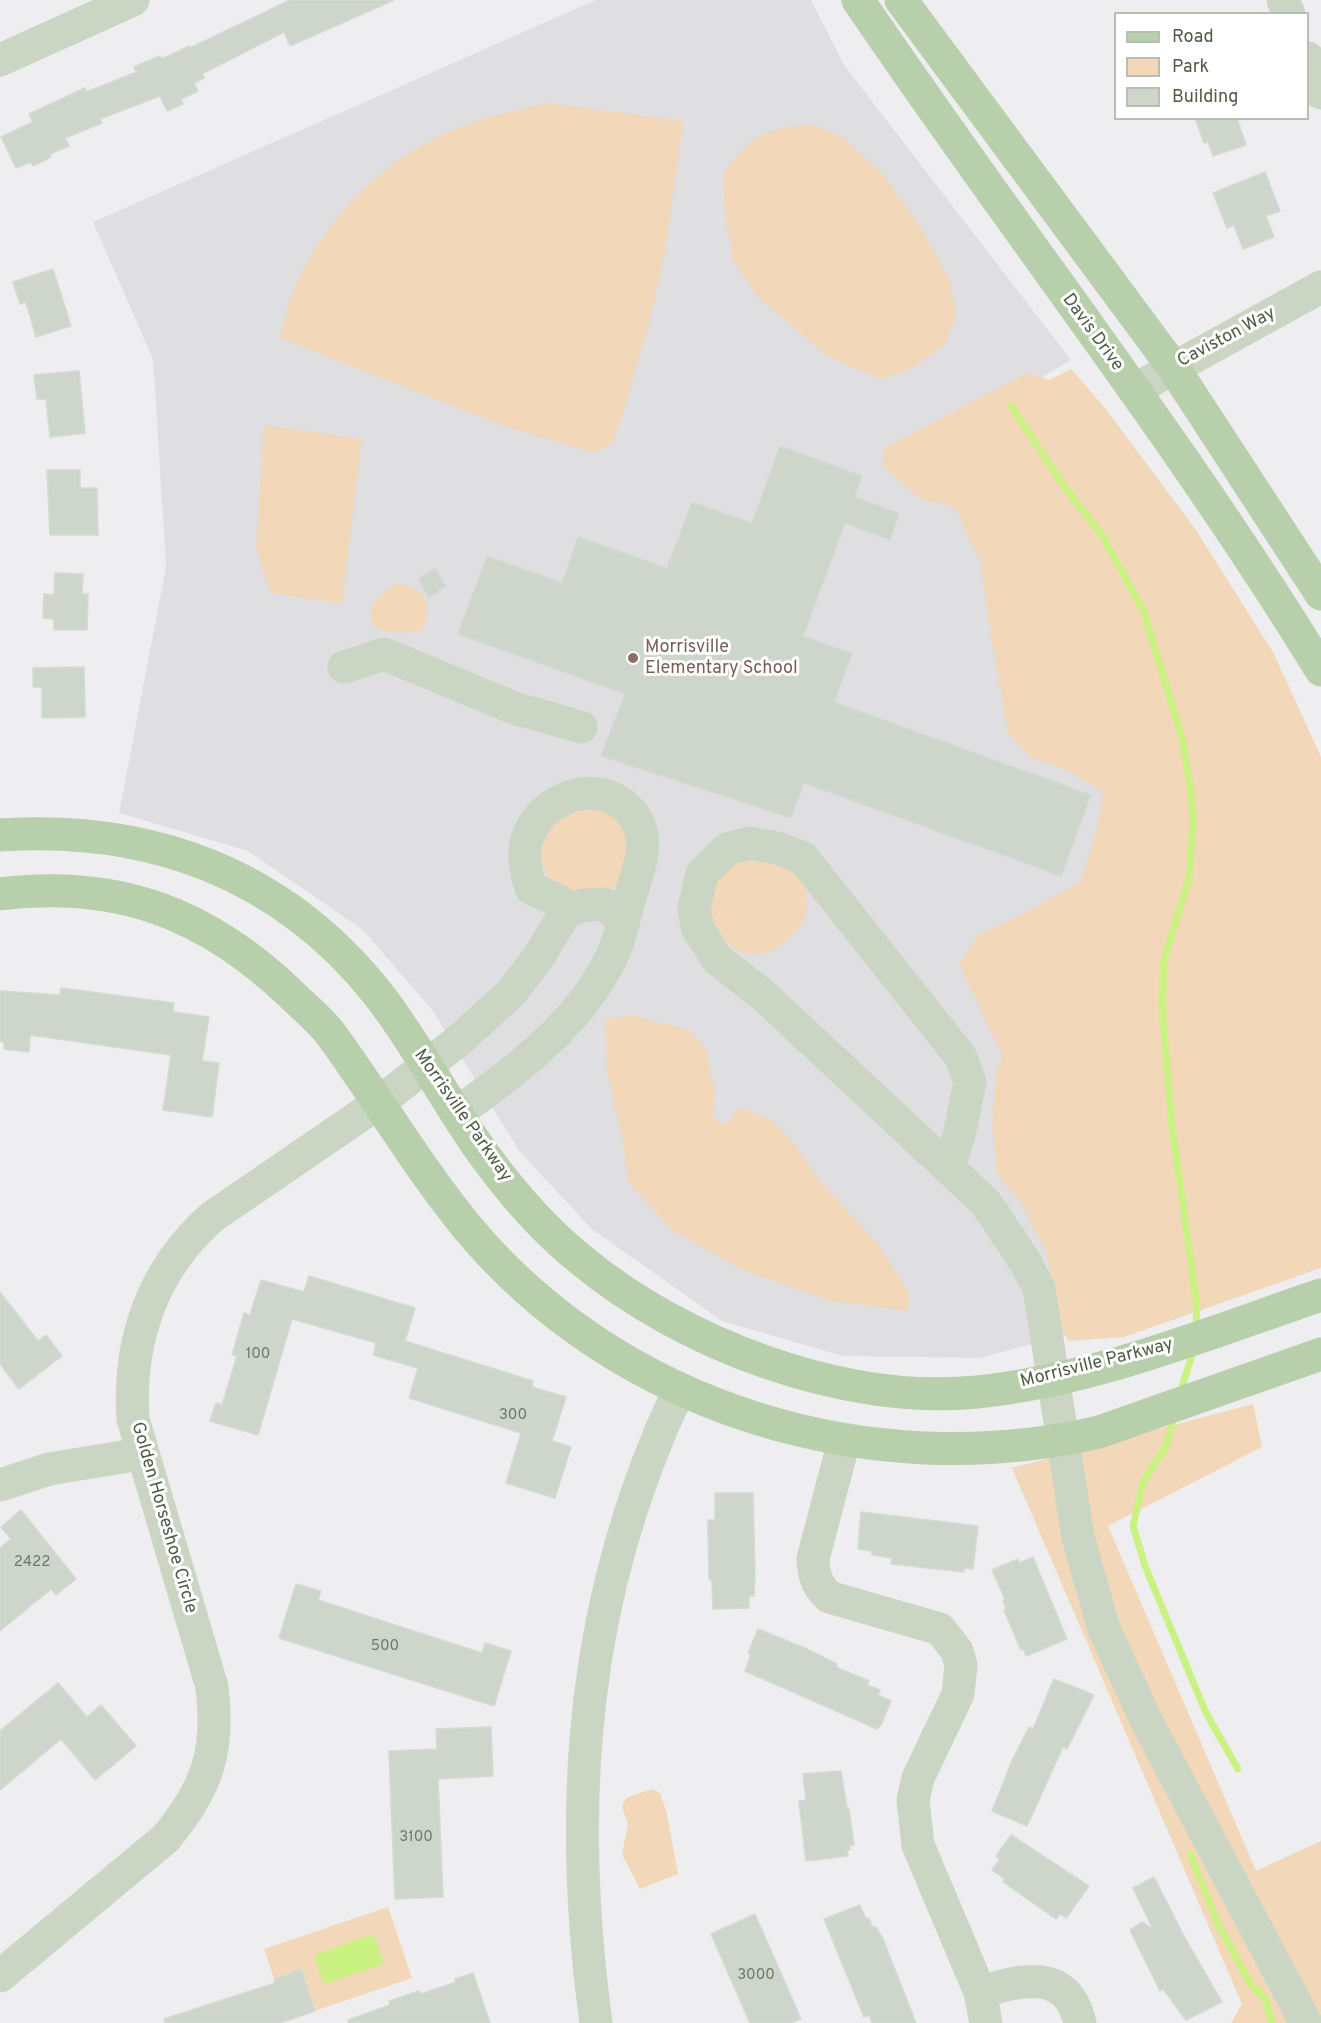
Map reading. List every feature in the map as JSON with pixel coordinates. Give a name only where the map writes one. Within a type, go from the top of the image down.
[{"type":"main road","name":"Davis Drive","points":[[858,0],[914,83],[1255,563],[1321,670]]},
{"type":"main road","points":[[901,0],[1173,367],[1321,594]]},
{"type":"main road","name":"Morrisville Parkway","points":[[0,835],[40,832],[100,837],[188,855],[284,904],[352,963],[380,996],[484,1156],[542,1225],[581,1260],[631,1296],[730,1349],[815,1378],[906,1391],[975,1392],[1051,1380],[1158,1350],[1321,1295]]},
{"type":"main road","points":[[0,894],[32,890],[82,890],[150,904],[190,920],[241,953],[277,981],[328,1030],[377,1104],[467,1227],[505,1268],[552,1310],[603,1347],[679,1390],[789,1430],[844,1441],[911,1448],[1000,1448],[1061,1441],[1099,1432],[1321,1354]]},
{"type":"street","points":[[0,60],[129,1]]},
{"type":"street","points":[[1309,61],[1321,93]]},
{"type":"street","name":"Caviston Way","points":[[1134,390],[1321,287]]},
{"type":"street","points":[[344,667],[384,654],[514,708],[581,727]]},
{"type":"street","points":[[457,1113],[530,1059],[566,1022],[612,957],[642,862],[643,842],[639,825],[630,810],[606,795],[586,792],[551,805],[539,817],[526,840],[525,862],[531,888],[561,902],[565,913],[583,905],[604,904],[617,915],[621,923]]},
{"type":"street","points":[[949,1167],[959,1135],[970,1082],[961,1057],[803,858],[777,848],[750,843],[727,849],[702,874],[694,909],[698,928],[717,959],[764,995],[986,1203],[1039,1287],[1051,1380],[1078,1537],[1104,1629],[1147,1722],[1306,2023]]},
{"type":"street","name":"Golden Horseshoe Circle","points":[[0,1976],[166,1838],[183,1817],[207,1773],[216,1717],[212,1687],[141,1454],[133,1419],[131,1389],[134,1358],[143,1317],[162,1276],[200,1228],[212,1217],[377,1104],[458,1041],[512,993],[538,958],[565,913]]},
{"type":"street","points":[[596,2023],[584,1919],[581,1798],[592,1666],[612,1571],[642,1480],[679,1390]]},
{"type":"street","points":[[844,1441],[813,1559],[817,1585],[829,1597],[940,1629],[957,1651],[961,1665],[958,1694],[918,1778],[913,1800],[914,1823],[918,1845],[980,1992],[986,2023]]},
{"type":"street","points":[[0,1485],[50,1469],[141,1454]]},
{"type":"street","points":[[980,1992],[1020,1980],[1040,1980],[1056,1986],[1067,1996],[1077,2009],[1080,2023]]},
{"type":"shaded area","name":"Morrisville Elementary School","points":[[596,0],[811,0],[844,65],[1071,360],[981,413],[1152,743],[1128,1318],[980,1358],[843,1356],[722,1321],[592,1229],[520,1152],[433,1011],[363,930],[248,851],[119,813],[166,567],[153,359],[93,222]]},
{"type":"shaded area","points":[[373,1934],[384,1964],[324,1984],[314,1955]]},
{"type":"green space","points":[[547,103],[683,121],[665,252],[647,332],[614,441],[594,453],[504,426],[280,338],[288,305],[309,259],[325,233],[363,189],[409,153],[435,139],[483,119]]},
{"type":"green space","points":[[811,124],[842,137],[883,174],[920,227],[950,280],[956,315],[945,344],[912,368],[881,379],[829,357],[759,298],[733,260],[725,214],[723,174],[743,150],[760,136],[781,129]]},
{"type":"green space","points":[[1071,369],[1105,408],[1196,530],[1274,654],[1321,757],[1321,1268],[1124,1337],[1068,1341],[1060,1324],[1046,1251],[1020,1201],[998,1175],[992,1123],[996,1077],[1002,1055],[959,964],[977,936],[1038,906],[1081,881],[1098,825],[1103,792],[1061,767],[1031,758],[1008,733],[981,563],[954,506],[922,500],[882,465],[885,448],[1027,373],[1049,380]]},
{"type":"green space","points":[[264,425],[362,439],[342,603],[270,593],[256,547]]},
{"type":"green space","points":[[398,583],[416,590],[425,599],[428,612],[423,631],[390,632],[373,624],[371,610],[374,603],[385,591]]},
{"type":"green space","points":[[603,806],[626,827],[626,869],[619,882],[607,890],[592,893],[576,892],[560,886],[548,875],[541,860],[541,840],[544,833],[558,812]]},
{"type":"green space","points":[[749,857],[789,867],[799,877],[807,894],[806,912],[799,929],[767,953],[749,954],[733,948],[720,936],[713,920],[710,902],[715,885],[728,869]]},
{"type":"green space","points":[[632,1015],[688,1030],[705,1048],[715,1094],[712,1113],[719,1124],[726,1124],[739,1108],[770,1119],[793,1142],[816,1176],[880,1247],[909,1293],[908,1311],[827,1300],[741,1269],[672,1230],[628,1181],[622,1136],[607,1072],[605,1019]]},
{"type":"green space","points":[[1253,1404],[1262,1447],[1108,1526],[1256,1871],[1321,1841],[1321,2023],[1231,2023],[1242,2004],[1012,1468]]},
{"type":"green space","points":[[652,1789],[660,1793],[667,1814],[678,1874],[640,1889],[622,1854],[628,1825],[622,1806],[626,1798]]},
{"type":"green space","points":[[388,1907],[412,1978],[288,2020],[264,1949]]},
{"type":"building","points":[[290,0],[394,0],[290,46],[284,32],[202,74],[204,78],[194,83],[198,91],[181,99],[183,104],[167,111],[160,96],[100,119],[102,123],[65,138],[69,146],[50,154],[51,157],[33,166],[31,162],[16,168],[1,137],[33,122],[29,114],[85,88],[86,92],[137,72],[134,67],[160,56],[161,59],[190,46],[190,48]]},
{"type":"building","points":[[1196,120],[1238,120],[1246,145],[1213,156],[1208,142],[1204,143]]},
{"type":"building","points":[[1265,172],[1280,211],[1266,216],[1274,237],[1243,249],[1234,225],[1227,228],[1213,193]]},
{"type":"building","points":[[53,269],[71,326],[36,337],[26,302],[20,304],[13,282]]},
{"type":"building","points":[[79,371],[85,433],[50,437],[46,399],[37,399],[34,375]]},
{"type":"building","points":[[780,446],[862,476],[854,497],[899,513],[890,540],[845,523],[803,636],[852,654],[834,702],[1091,795],[1061,876],[804,783],[791,818],[601,756],[625,694],[458,634],[487,556],[562,583],[578,537],[667,568],[692,502],[752,523]]},
{"type":"building","points":[[47,470],[80,470],[80,488],[97,488],[98,535],[50,535]]},
{"type":"building","points":[[435,568],[446,586],[429,597],[418,579]]},
{"type":"building","points":[[55,573],[83,574],[82,594],[88,594],[87,630],[54,630],[54,619],[43,618],[44,594],[54,595]]},
{"type":"building","points":[[84,667],[85,717],[42,718],[42,687],[33,687],[33,668]]},
{"type":"building","points":[[61,988],[174,1003],[173,1012],[209,1017],[202,1061],[219,1063],[212,1117],[163,1110],[171,1055],[30,1035],[29,1052],[4,1049],[4,1042],[0,1041],[0,991],[60,995]]},
{"type":"building","points":[[309,1276],[415,1308],[405,1341],[533,1381],[532,1387],[566,1397],[552,1441],[571,1447],[555,1498],[506,1483],[521,1433],[409,1398],[418,1368],[373,1355],[376,1343],[292,1319],[258,1435],[210,1421],[216,1403],[222,1405],[237,1356],[232,1355],[244,1313],[250,1315],[261,1280],[304,1292]]},
{"type":"building","points":[[0,1292],[38,1341],[46,1335],[62,1356],[19,1389],[0,1364]]},
{"type":"building","points":[[715,1493],[753,1493],[755,1574],[754,1596],[749,1596],[749,1608],[713,1609],[712,1580],[709,1580],[708,1520],[715,1520]]},
{"type":"building","points":[[21,1510],[76,1579],[56,1595],[51,1589],[0,1631],[0,1548],[11,1539],[1,1527]]},
{"type":"building","points":[[861,1512],[978,1526],[973,1569],[964,1568],[964,1572],[891,1564],[892,1558],[872,1555],[872,1551],[858,1549]]},
{"type":"building","points":[[1033,1557],[1067,1639],[1026,1656],[1024,1649],[1021,1650],[1004,1610],[1006,1609],[1003,1600],[1005,1599],[992,1570],[1018,1559],[1019,1563]]},
{"type":"building","points":[[296,1584],[321,1591],[318,1600],[482,1653],[485,1643],[511,1651],[494,1706],[279,1638]]},
{"type":"building","points":[[758,1629],[805,1648],[837,1664],[836,1667],[869,1681],[867,1685],[880,1690],[878,1695],[891,1701],[881,1725],[877,1729],[745,1671],[751,1655],[748,1653]]},
{"type":"building","points":[[1054,1679],[1094,1695],[1067,1749],[1063,1747],[1027,1826],[992,1811],[1012,1761],[1029,1727],[1033,1729]]},
{"type":"building","points":[[58,1683],[87,1717],[101,1705],[136,1746],[95,1780],[61,1739],[0,1790],[0,1731]]},
{"type":"building","points":[[491,1727],[493,1776],[438,1779],[443,1897],[395,1899],[389,1751],[437,1749],[436,1729]]},
{"type":"building","points":[[841,1771],[854,1845],[850,1845],[850,1850],[847,1850],[848,1856],[806,1861],[799,1801],[806,1800],[803,1774]]},
{"type":"building","points":[[1011,1835],[1089,1886],[1066,1918],[1060,1914],[1056,1919],[1003,1882],[1005,1879],[992,1870],[1000,1859],[996,1856]]},
{"type":"building","points":[[1154,1877],[1185,1938],[1222,2002],[1186,2020],[1163,1989],[1160,1991],[1130,1930],[1142,1922],[1153,1929],[1133,1888]]},
{"type":"building","points":[[860,1905],[866,1919],[869,1918],[873,1928],[876,1927],[883,1939],[916,2023],[872,2023],[869,2015],[864,2017],[824,1919]]},
{"type":"building","points":[[755,1914],[801,2019],[790,2023],[750,2023],[711,1934]]},
{"type":"building","points":[[301,1969],[315,2011],[280,2023],[165,2023],[164,2019],[275,1983],[274,1979]]},
{"type":"building","points":[[473,1973],[490,2023],[349,2023],[348,2020],[390,2005],[389,2001],[419,1991],[421,1994],[456,1982],[455,1979]]},
{"type":"waterway","points":[[1011,406],[1063,485],[1102,535],[1143,610],[1182,737],[1193,819],[1189,878],[1164,960],[1162,1006],[1172,1127],[1197,1306],[1196,1329]]},
{"type":"waterway","points":[[1180,1393],[1194,1349]]},
{"type":"waterway","points":[[1174,1415],[1166,1446],[1143,1482],[1133,1526],[1145,1566],[1206,1713],[1238,1769]]},
{"type":"waterway","points":[[1190,1854],[1218,1924],[1250,1983],[1265,1999],[1272,2023]]},
{"type":"place","name":"Morrisville Elementary School","points":[[633,658]]}]
